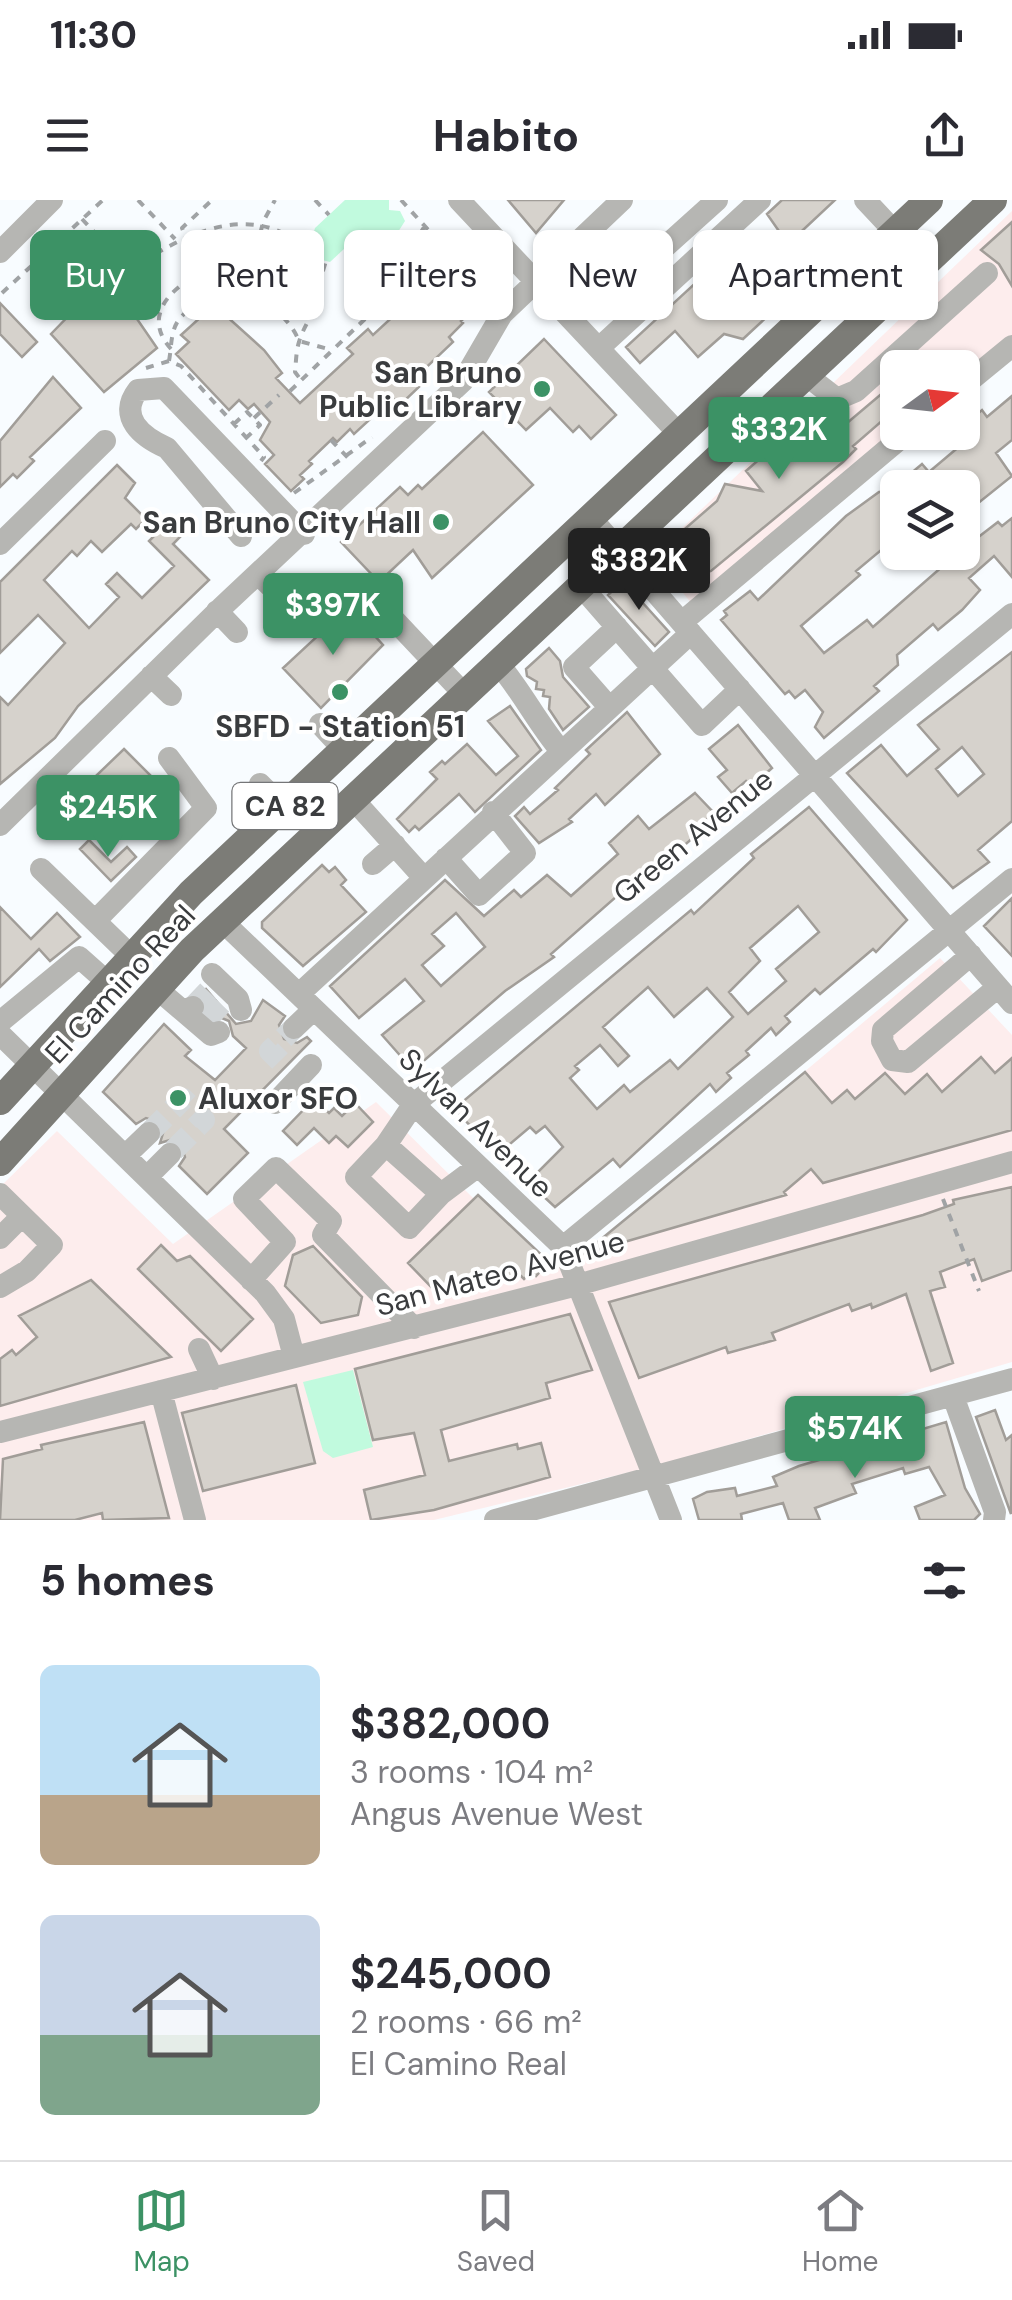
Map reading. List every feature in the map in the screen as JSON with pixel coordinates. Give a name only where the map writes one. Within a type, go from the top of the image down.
[{"type":"main road","name":"El Camino Real","points":[[898,230],[929,200]]},
{"type":"main road","name":"El Camino Real","points":[[0,1162],[192,950],[993,200]]},
{"type":"main road","name":"El Camino Real","points":[[0,1101],[106,981],[283,807],[801,320]]},
{"type":"street","points":[[0,252],[52,200]]},
{"type":"street","points":[[459,200],[533,278]]},
{"type":"street","points":[[590,230],[622,200]]},
{"type":"street","points":[[673,240],[717,200]]},
{"type":"street","points":[[599,348],[760,200]]},
{"type":"street","points":[[865,200],[894,230]]},
{"type":"street","points":[[806,375],[837,399],[856,391],[987,273]]},
{"type":"street","points":[[0,825],[218,611],[463,381],[502,314],[533,284]]},
{"type":"street","points":[[573,320],[679,434]]},
{"type":"street","points":[[980,372],[1012,346]]},
{"type":"street","points":[[242,536],[167,448],[150,441],[132,422],[129,404],[138,390],[164,388],[304,534]]},
{"type":"street","points":[[167,448],[197,422]]},
{"type":"street","points":[[0,544],[105,442]]},
{"type":"street","points":[[294,1028],[307,1001],[424,878],[652,667],[686,628],[888,450]]},
{"type":"street","points":[[590,517],[815,774],[971,955],[1005,995],[908,1062],[892,1060],[882,1041],[883,1030],[971,955]]},
{"type":"street","points":[[260,574],[291,606],[298,608],[306,603],[325,605],[366,590],[464,694]]},
{"type":"street","points":[[580,585],[702,725],[740,689]]},
{"type":"street","points":[[218,611],[237,632]]},
{"type":"street","name":"Green Avenue","points":[[441,1194],[409,1228],[356,1178],[386,1145],[412,1105],[1012,614]]},
{"type":"street","points":[[609,707],[574,667],[617,627]]},
{"type":"street","points":[[497,662],[529,700],[538,724],[562,751]]},
{"type":"street","points":[[151,676],[171,696]]},
{"type":"street","points":[[320,724],[344,750]]},
{"type":"street","points":[[95,921],[206,808],[169,758]]},
{"type":"street","points":[[260,784],[283,807]]},
{"type":"street","points":[[352,798],[424,878]]},
{"type":"street","points":[[446,858],[479,895],[524,853],[493,812]]},
{"type":"street","points":[[373,864],[394,845]]},
{"type":"street","points":[[41,869],[131,956]]},
{"type":"street","points":[[563,1248],[1012,879]]},
{"type":"street","name":"Sylvan Avenue","points":[[222,921],[563,1248],[671,1520]]},
{"type":"street","points":[[192,950],[224,990]]},
{"type":"street","points":[[0,1022],[79,957],[106,981]]},
{"type":"street","points":[[156,988],[200,1018]]},
{"type":"street","points":[[0,1034],[251,1280],[284,1319],[294,1358]]},
{"type":"street","points":[[275,1103],[304,1072],[280,1061]]},
{"type":"street","points":[[125,1156],[149,1133]]},
{"type":"street","points":[[386,1145],[441,1194],[478,1166]]},
{"type":"street","points":[[147,1177],[170,1154]]},
{"type":"street","name":"San Mateo Avenue","points":[[0,1432],[580,1284],[1012,1162]]},
{"type":"street","points":[[251,1280],[285,1242],[244,1198],[276,1168],[331,1221],[323,1235],[414,1328]]},
{"type":"street","points":[[0,1194],[52,1245],[26,1270],[0,1286]]},
{"type":"street","points":[[0,1238],[22,1216]]},
{"type":"street","points":[[200,1349],[213,1379]]},
{"type":"street","points":[[496,1520],[1012,1379]]},
{"type":"street","points":[[162,1391],[195,1520]]},
{"type":"street","points":[[953,1396],[996,1512],[994,1520]]},
{"type":"path","points":[[2,293],[104,200]]},
{"type":"path","points":[[138,200],[175,239]]},
{"type":"path","points":[[183,230],[212,200]]},
{"type":"path","points":[[261,230],[275,200]]},
{"type":"path","points":[[315,200],[329,215]]},
{"type":"path","points":[[401,200],[431,230]]},
{"type":"path","points":[[82,219],[92,230]]},
{"type":"path","points":[[195,230],[222,220],[263,222],[275,230]]},
{"type":"path","points":[[290,391],[367,316],[426,224]]},
{"type":"path","points":[[161,249],[181,236]]},
{"type":"path","points":[[324,272],[326,261]]},
{"type":"path","points":[[171,349],[160,331],[161,308],[181,286]]},
{"type":"path","points":[[169,361],[174,327],[181,320]]},
{"type":"path","points":[[288,320],[299,341],[332,350]]},
{"type":"path","points":[[301,380],[295,372],[299,341],[309,320]]},
{"type":"path","points":[[140,372],[169,361],[181,366],[246,438],[271,473]]},
{"type":"path","points":[[254,418],[279,395]]},
{"type":"path","points":[[234,424],[247,412],[254,418],[260,425],[246,438]]},
{"type":"path","points":[[281,484],[291,494],[380,431]]},
{"type":"path","points":[[331,440],[347,457]]},
{"type":"path","points":[[940,1190],[979,1291]]},
{"type":"shaded area","points":[[1012,211],[1012,337],[980,364],[980,350],[880,350],[880,448],[696,609],[653,556],[899,320],[938,320],[938,282]]},
{"type":"shaded area","points":[[940,958],[1012,1035],[1012,1362],[667,1463],[434,1520],[0,1520],[0,1187],[57,1131],[173,1244],[376,1102],[544,1268],[592,1250]]},
{"type":"green space","points":[[345,200],[389,200],[389,210],[400,211],[405,221],[399,230],[344,230],[344,249],[330,262],[324,260],[324,230],[315,228]]},
{"type":"green space","points":[[353,1370],[373,1447],[333,1458],[323,1451],[303,1382]]},
{"type":"building","points":[[508,200],[564,200],[539,230],[533,230]]},
{"type":"building","points":[[782,200],[835,200],[803,230],[778,230],[767,214]]},
{"type":"building","points":[[1012,222],[1012,286],[999,264],[981,250]]},
{"type":"building","points":[[693,285],[693,320],[764,320],[743,339],[724,334],[698,357],[675,331],[640,363],[626,347],[655,320],[673,320],[673,304]]},
{"type":"building","points":[[0,303],[37,342],[22,357],[0,334]]},
{"type":"building","points":[[65,320],[138,320],[157,348],[104,392],[51,334]]},
{"type":"building","points":[[198,320],[231,320],[264,350],[282,373],[276,378],[300,403],[353,354],[347,348],[368,329],[373,335],[389,320],[463,323],[449,337],[453,342],[415,378],[421,385],[400,405],[393,398],[354,434],[350,429],[337,442],[333,438],[309,461],[312,464],[300,475],[304,479],[291,491],[265,464],[274,455],[260,440],[270,422],[254,404],[248,409],[239,400],[229,410],[176,354],[189,342],[181,335]]},
{"type":"building","name":"San Bruno Public Library","points":[[544,339],[616,415],[591,439],[579,426],[573,432],[550,408],[526,430],[489,392]]},
{"type":"building","points":[[53,377],[81,408],[30,457],[34,461],[17,478],[13,474],[0,487],[0,441]]},
{"type":"building","points":[[880,395],[880,423],[853,446],[856,449],[711,571],[702,574],[672,540],[717,501],[725,484],[762,491],[746,471],[806,418],[823,407],[840,429]]},
{"type":"building","points":[[1012,396],[1012,440],[996,453],[1012,476],[980,502],[980,470],[931,470],[955,450],[980,450],[980,412],[987,417]]},
{"type":"building","points":[[483,432],[533,485],[432,578],[413,550],[379,582],[341,542],[400,487],[408,495],[418,485],[422,489]]},
{"type":"building","points":[[117,465],[135,483],[125,498],[146,519],[136,529],[131,524],[102,552],[91,541],[77,556],[72,551],[44,580],[89,628],[119,597],[106,584],[117,573],[142,598],[174,566],[149,541],[167,523],[180,537],[173,544],[209,580],[78,706],[55,738],[0,784],[0,697],[8,705],[65,643],[38,615],[0,653],[0,582]]},
{"type":"building","points":[[879,492],[880,551],[856,571],[860,575],[801,626],[824,653],[867,620],[873,627],[938,570],[978,570],[969,578],[980,590],[938,630],[933,624],[897,655],[898,665],[874,686],[879,691],[824,738],[815,727],[823,712],[805,690],[795,698],[789,691],[785,694],[721,620],[727,615],[724,611],[750,591],[758,600],[846,516]]},
{"type":"building","points":[[1012,518],[1012,577],[994,556],[980,568],[980,536],[998,522],[1002,526]]},
{"type":"building","points":[[623,581],[669,632],[655,646],[608,595]]},
{"type":"building","points":[[352,611],[383,645],[321,708],[283,668],[339,616]]},
{"type":"building","points":[[549,648],[560,661],[563,677],[589,707],[563,730],[549,709],[550,697],[543,696],[544,690],[536,689],[537,682],[527,676],[526,669]]},
{"type":"building","points":[[1012,652],[1012,821],[978,850],[989,862],[953,888],[847,773],[881,745],[907,776],[939,749],[918,725]],"holes":[[[962,747],[984,774],[958,796],[936,769]]]},
{"type":"building","points":[[510,706],[541,750],[475,812],[459,794],[419,830],[415,826],[409,832],[397,819],[437,779],[430,772],[442,761],[445,764],[467,744],[496,775],[518,756],[488,721]]},
{"type":"building","points":[[627,712],[660,754],[605,805],[596,794],[569,819],[572,822],[539,843],[515,816],[524,807],[530,814],[558,790],[555,788],[590,754],[586,750]]},
{"type":"building","points":[[738,725],[772,768],[751,787],[746,781],[732,793],[718,777],[727,770],[709,749]]},
{"type":"building","points":[[124,749],[158,783],[131,808],[127,803],[111,818],[106,813],[97,822],[73,798]]},
{"type":"building","points":[[695,793],[714,813],[699,826],[702,830],[680,849],[676,844],[551,954],[554,957],[505,991],[413,1070],[382,1035],[424,1001],[405,979],[359,1018],[330,986],[445,880],[484,916],[514,890],[521,897],[547,875],[571,896],[618,854],[609,843],[638,816],[649,829]],"holes":[[[456,913],[485,947],[441,986],[422,965],[444,946],[432,934]]]},
{"type":"building","points":[[809,807],[907,920],[876,952],[873,949],[820,994],[815,989],[785,1016],[790,1022],[776,1035],[771,1028],[746,1051],[749,1055],[727,1073],[731,1078],[716,1092],[710,1084],[620,1167],[613,1159],[555,1207],[528,1182],[563,1147],[545,1126],[536,1133],[530,1127],[498,1154],[454,1109],[691,910],[694,914],[754,858],[751,854]],"holes":[[[798,906],[819,932],[776,969],[786,981],[748,1014],[729,992],[760,961],[750,948]],[[648,987],[674,1017],[707,988],[733,1017],[678,1069],[670,1060],[630,1092],[624,1085],[597,1109],[570,1078],[579,1070],[575,1066],[600,1045],[618,1066],[629,1056],[603,1027]]]},
{"type":"building","points":[[89,840],[111,862],[127,847],[136,857],[111,881],[80,849]]},
{"type":"building","points":[[322,865],[329,872],[335,867],[346,880],[341,885],[366,912],[303,966],[262,928],[262,922]]},
{"type":"building","points":[[1012,898],[1012,956],[984,926]]},
{"type":"building","points":[[0,907],[31,939],[57,913],[80,937],[50,961],[39,949],[0,987]]},
{"type":"building","points":[[206,989],[236,1024],[251,1021],[263,1000],[285,1016],[279,1025],[284,1039],[297,1043],[307,1037],[311,1041],[224,1129],[248,1153],[207,1194],[179,1166],[185,1157],[181,1144],[173,1139],[160,1143],[164,1130],[159,1122],[146,1118],[136,1124],[103,1092],[164,1024],[191,1050],[185,1056],[215,1080],[246,1048],[233,1036],[229,1021],[207,1012],[201,994]]},
{"type":"building","points":[[981,1057],[995,1073],[1012,1058],[1012,1130],[823,1183],[811,1169],[784,1192],[786,1195],[583,1254],[805,1072],[832,1103],[847,1090],[855,1099],[885,1073],[905,1094],[927,1074],[942,1092]]},
{"type":"building","points":[[314,1099],[329,1113],[334,1108],[342,1116],[355,1103],[373,1122],[348,1147],[336,1136],[329,1143],[314,1128],[297,1145],[283,1131]]},
{"type":"building","points":[[1012,1187],[1012,1270],[982,1281],[974,1259],[940,1272],[945,1287],[930,1291],[953,1363],[931,1371],[906,1294],[872,1308],[871,1304],[852,1311],[849,1304],[772,1333],[775,1340],[728,1353],[726,1347],[639,1378],[609,1302],[923,1215],[954,1204],[953,1200]]},
{"type":"building","points":[[478,1195],[549,1262],[536,1276],[531,1272],[524,1279],[519,1274],[439,1295],[408,1263]]},
{"type":"building","points":[[161,1245],[177,1261],[190,1256],[253,1319],[221,1351],[138,1269]]},
{"type":"building","points":[[313,1246],[362,1297],[358,1315],[321,1323],[285,1286],[293,1255]]},
{"type":"building","points":[[91,1280],[171,1357],[0,1406],[0,1359],[12,1350],[16,1355],[37,1337],[19,1316]]},
{"type":"building","points":[[570,1314],[592,1370],[546,1383],[550,1398],[441,1430],[449,1461],[517,1444],[518,1449],[541,1443],[550,1477],[434,1510],[371,1520],[364,1490],[425,1475],[414,1433],[373,1440],[355,1369]]},
{"type":"building","points":[[296,1385],[315,1463],[203,1491],[182,1413]]},
{"type":"building","points":[[995,1410],[1006,1440],[1012,1435],[1011,1514],[976,1417]]},
{"type":"building","points":[[144,1422],[169,1518],[103,1520],[102,1513],[75,1520],[0,1520],[3,1459],[42,1449],[41,1445]]},
{"type":"building","points":[[946,1422],[965,1488],[980,1514],[974,1520],[920,1520],[915,1507],[945,1495],[929,1467],[905,1474],[903,1468],[852,1484],[856,1493],[815,1508],[820,1520],[789,1520],[783,1503],[741,1514],[742,1520],[699,1520],[693,1499],[707,1492],[735,1488],[737,1496],[777,1486],[773,1477],[799,1466]]},
{"type":"tunnel","points":[[193,1007],[215,984]]},
{"type":"tunnel","points":[[206,1020],[228,997]]},
{"type":"tunnel","points":[[280,1061],[270,1051],[294,1028]]},
{"type":"tunnel","points":[[149,1133],[183,1099],[204,1120],[170,1154]]},
{"type":"place","name":"San Bruno Public Library","points":[[542,389]]},
{"type":"place","name":"San Bruno City Hall","points":[[441,522]]},
{"type":"place","name":"SBFD - Station 51","points":[[340,692]]},
{"type":"place","name":"Aluxor SFO","points":[[178,1098]]}]
